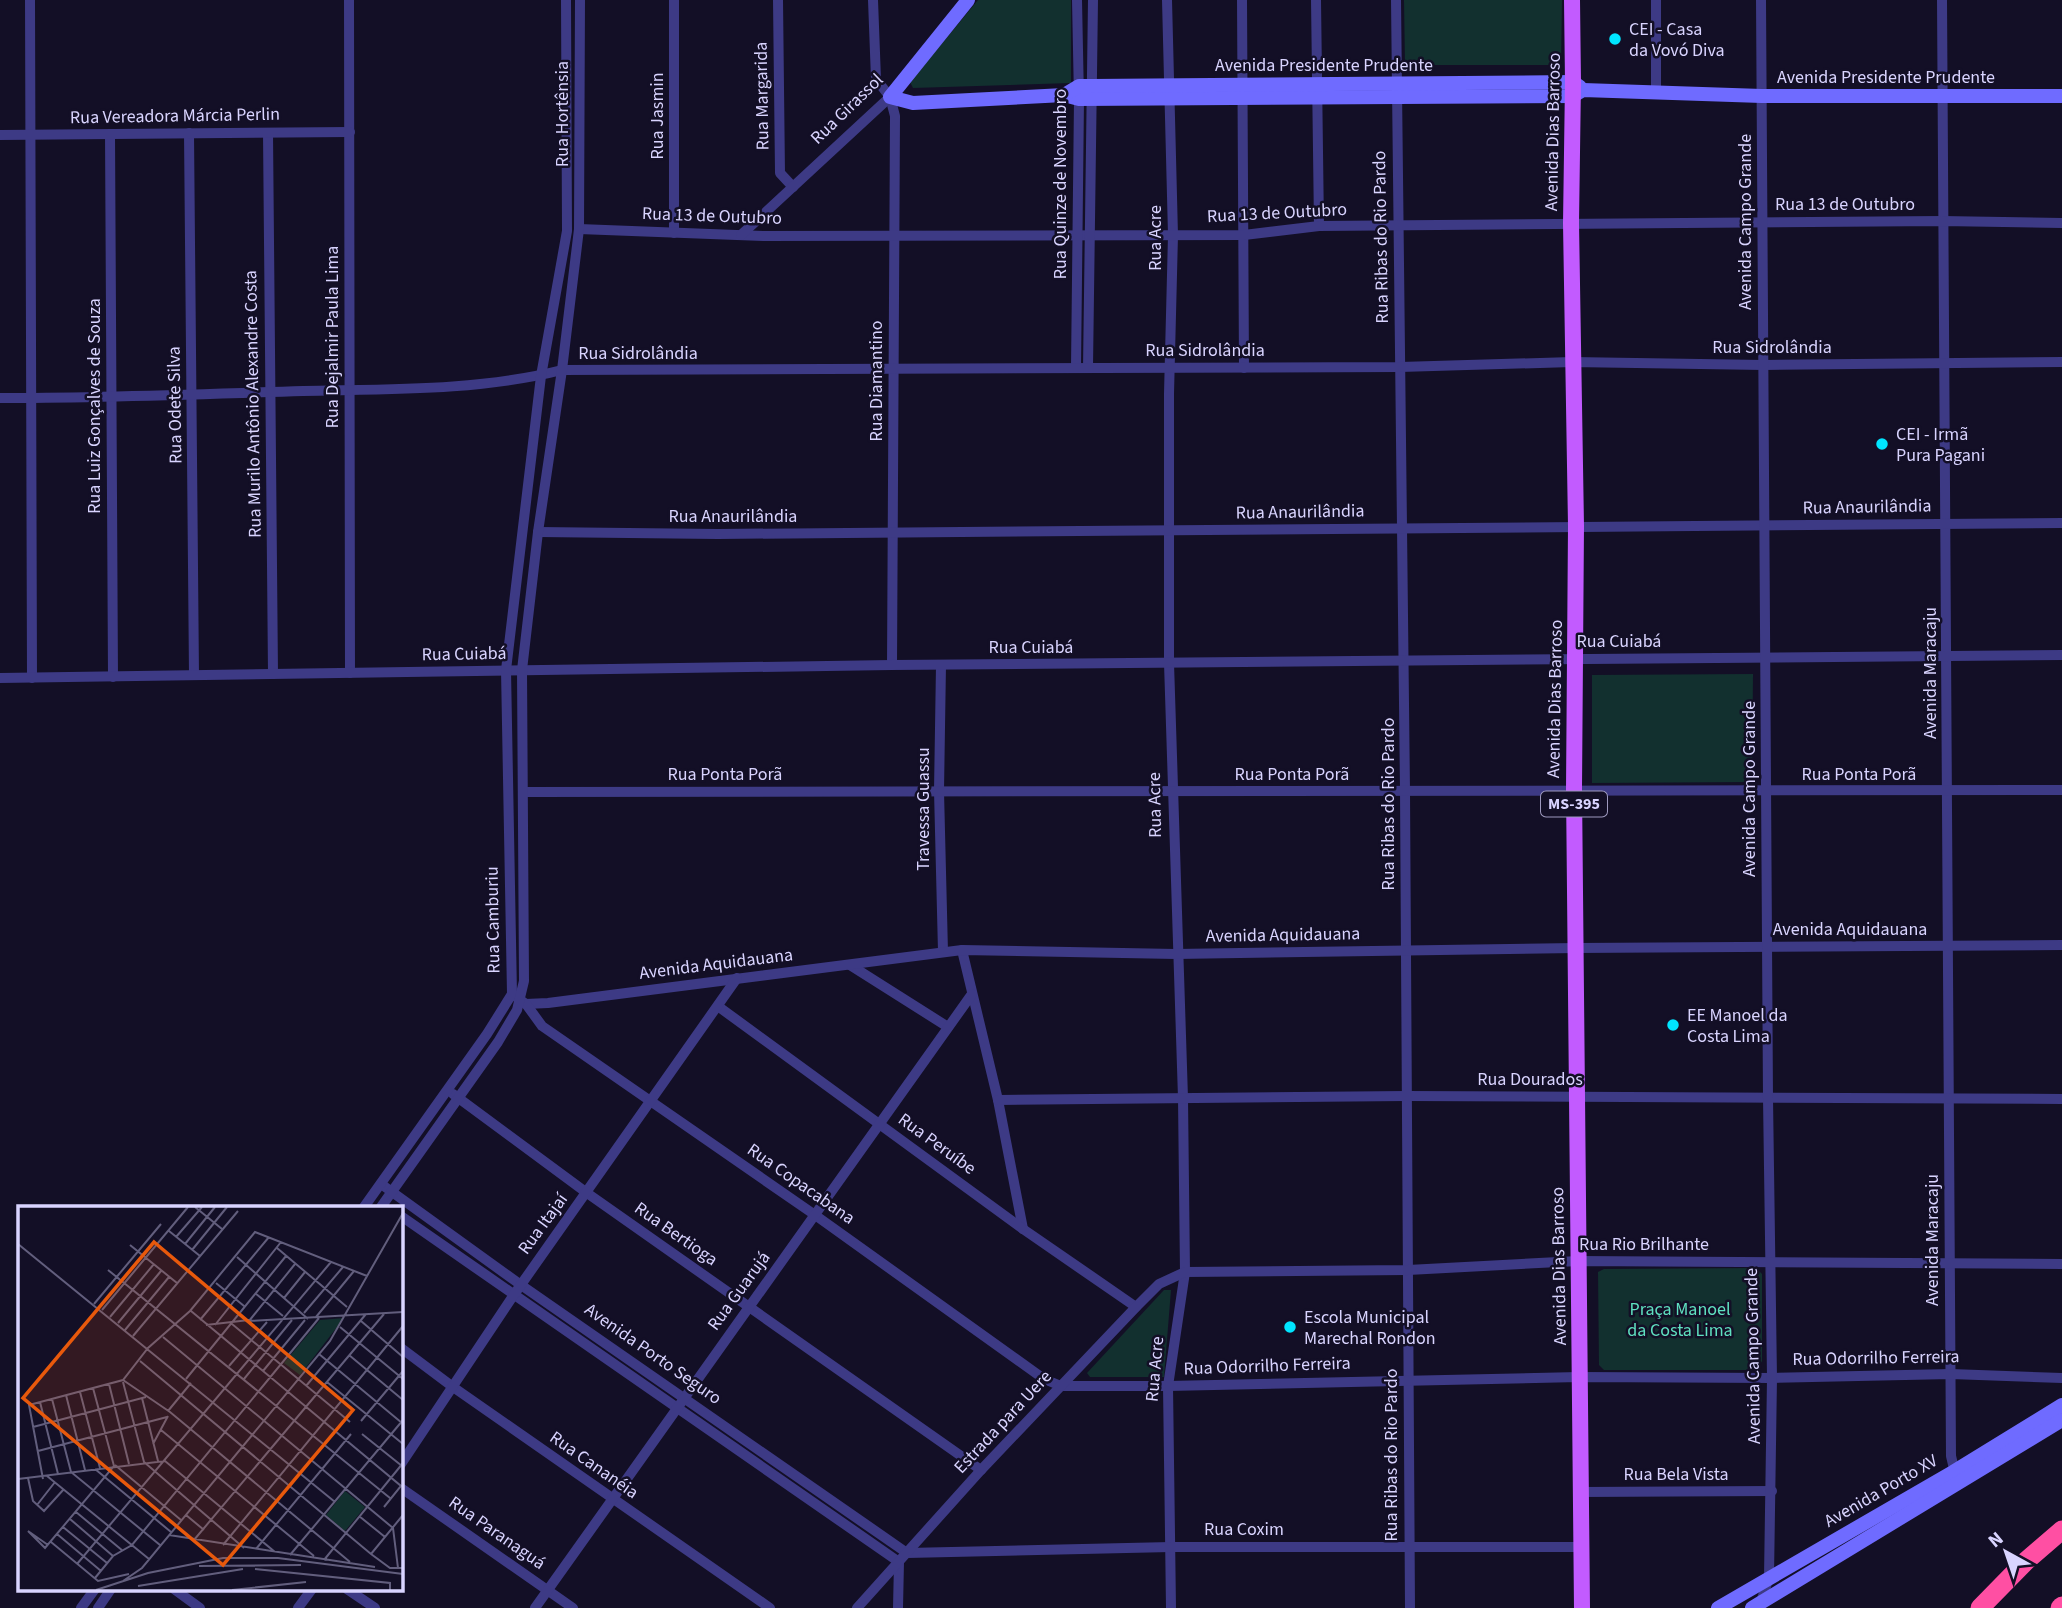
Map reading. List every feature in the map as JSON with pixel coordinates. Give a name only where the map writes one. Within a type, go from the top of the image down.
[{"type":"highway","points":[[1980,1608],[2026,1561],[2062,1530]]},
{"type":"main road","name":"Avenida Dias Barroso","points":[[1572,0],[1576,89],[1571,223],[1576,526],[1574,789],[1582,1608]]},
{"type":"street","points":[[30,0],[32,678]]},
{"type":"street","name":"Rua Dejalmir Paula Lima","points":[[349,0],[349,673]]},
{"type":"street","name":"Rua Camburiu","points":[[365,1206],[447,1090],[519,1000],[510,897],[506,670],[541,376],[567,231],[566,0]]},
{"type":"street","name":"Rua Hortênsia","points":[[562,370],[579,229],[580,0]]},
{"type":"street","name":"Rua Jasmin","points":[[674,0],[674,233]]},
{"type":"street","name":"Rua Margarida","points":[[778,0],[780,173],[793,187]]},
{"type":"street","name":"Rua Diamantino","points":[[873,0],[876,79],[890,97],[895,116],[892,665]]},
{"type":"street","name":"Rua Girassol","points":[[741,236],[890,97],[968,0]]},
{"type":"street","name":"Rua Quinze de Novembro","points":[[1077,0],[1085,93]]},
{"type":"street","name":"Rua Quinze de Novembro","points":[[1076,368],[1083,235],[1085,93],[1093,0]]},
{"type":"street","name":"Rua Acre","points":[[1167,0],[1173,235],[1169,663],[1185,1272],[1168,1386],[1171,1608]]},
{"type":"street","points":[[1242,0],[1244,368]]},
{"type":"street","points":[[1316,0],[1319,226]]},
{"type":"street","name":"Rua Ribas do Rio Pardo","points":[[1396,0],[1404,661],[1410,1608]]},
{"type":"street","points":[[1656,0],[1656,93]]},
{"type":"street","name":"Avenida Campo Grande","points":[[1757,1605],[1769,1577],[1772,1491],[1761,0]]},
{"type":"street","name":"Avenida Maracaju","points":[[1942,0],[1951,1456],[1957,1477]]},
{"type":"street","name":"Avenida Presidente Prudente","points":[[890,97],[913,103],[1085,93],[1576,89],[1762,96],[2062,96]]},
{"type":"street","name":"Rua Vereadora Márcia Perlin","points":[[0,135],[349,132]]},
{"type":"street","name":"Rua Murilo Antônio Alexandre Costa","points":[[268,133],[273,674]]},
{"type":"street","name":"Rua Luiz Gonçalves de Souza","points":[[110,134],[113,677]]},
{"type":"street","name":"Rua Odete Silva","points":[[189,134],[194,675]]},
{"type":"street","name":"Rua 13 de Outubro","points":[[579,229],[741,236],[1244,235],[1319,226],[1942,221],[2062,223]]},
{"type":"street","name":"Rua Quinze de Novembro","points":[[1083,235],[1088,368]]},
{"type":"street","name":"Rua Sidrolândia","points":[[0,398],[111,398],[463,385],[541,376],[562,370],[1401,367],[1572,362],[1764,365],[2062,362]]},
{"type":"street","name":"Rua Camburiu","points":[[384,1206],[457,1097],[498,1042],[519,1000],[524,981],[522,670],[538,532],[562,370]]},
{"type":"street","name":"Rua Anaurilândia","points":[[538,532],[893,533],[2062,523]]},
{"type":"street","name":"Rua Cuiabá","points":[[0,678],[892,665],[2062,655]]},
{"type":"street","name":"Travessa Guassu","points":[[941,665],[939,791],[943,952]]},
{"type":"street","name":"Rua Ponta Porã","points":[[523,792],[2062,790]]},
{"type":"street","points":[[510,897],[524,897]]},
{"type":"street","name":"Avenida Aquidauana","points":[[519,1000],[737,978],[962,950],[1177,954],[2062,945]]},
{"type":"street","points":[[962,950],[998,1100],[1023,1229]]},
{"type":"street","points":[[850,965],[948,1027]]},
{"type":"street","name":"Rua Itajaí","points":[[402,1463],[521,1284],[737,978]]},
{"type":"street","name":"Rua Guarujá","points":[[535,1608],[972,993]]},
{"type":"street","name":"Rua Copacabana","points":[[519,1000],[542,1026],[815,1215],[1044,1380],[1061,1385]]},
{"type":"street","name":"Rua Peruíbe","points":[[719,1007],[1023,1229],[1136,1307]]},
{"type":"street","name":"Rua Bertioga","points":[[447,1090],[587,1193],[981,1470]]},
{"type":"street","name":"Rua Dourados","points":[[998,1100],[1406,1096],[2062,1099]]},
{"type":"street","name":"Avenida Porto Seguro","points":[[381,1184],[685,1397],[903,1557]]},
{"type":"street","points":[[372,1196],[384,1206]]},
{"type":"street","name":"Avenida Porto Seguro","points":[[402,1217],[677,1408],[903,1557]]},
{"type":"street","name":"Rua Rio Brilhante","points":[[1185,1272],[1408,1270],[1578,1261],[2062,1264]]},
{"type":"street","name":"Estrada para Uere","points":[[857,1608],[981,1470],[1136,1307],[1159,1284],[1185,1272]]},
{"type":"street","name":"Rua Cananéia","points":[[402,1349],[770,1608]]},
{"type":"street","name":"Rua Odorrilho Ferreira","points":[[1061,1385],[1168,1386],[1407,1379],[1772,1378],[1951,1374],[2062,1378]]},
{"type":"street","name":"Avenida Porto XV","points":[[1757,1605],[1858,1544],[2062,1405]]},
{"type":"street","name":"Avenida Porto XV","points":[[1718,1608],[1851,1531],[2062,1420]]},
{"type":"street","name":"Rua Paranaguá","points":[[402,1489],[573,1608]]},
{"type":"street","name":"Rua Bela Vista","points":[[1581,1492],[1772,1491]]},
{"type":"street","points":[[1851,1531],[1858,1544]]},
{"type":"street","name":"Rua Coxim","points":[[903,1557],[1171,1547],[1581,1547]]},
{"type":"street","points":[[898,1608],[903,1557]]},
{"type":"street","points":[[81,1608],[94,1590]]},
{"type":"street","points":[[98,1608],[110,1590]]},
{"type":"street","points":[[175,1590],[200,1608]]},
{"type":"street","points":[[298,1608],[311,1590]]},
{"type":"street","points":[[348,1590],[374,1608]]},
{"type":"green space","points":[[978,0],[1071,0],[1071,83],[913,88],[910,82]]},
{"type":"green space","points":[[1404,0],[1562,0],[1561,65],[1405,65]]},
{"type":"green space","points":[[1753,674],[1752,782],[1592,783],[1592,675]]},
{"type":"green space","name":"Praça Manoel da Costa Lima","points":[[1756,1268],[1762,1274],[1762,1361],[1757,1370],[1604,1370],[1599,1365],[1598,1272],[1604,1269]]},
{"type":"green space","points":[[1164,1290],[1171,1290],[1164,1377],[1090,1377],[1087,1373]]},
{"type":"place","name":"CEI - Casa da Vovó Diva","points":[[1615,39]]},
{"type":"place","name":"CEI - Irmã Pura Pagani","points":[[1882,444]]},
{"type":"place","name":"EE Manoel da Costa Lima","points":[[1673,1025]]},
{"type":"place","name":"Escola Municipal Marechal Rondon","points":[[1290,1327]]}]
